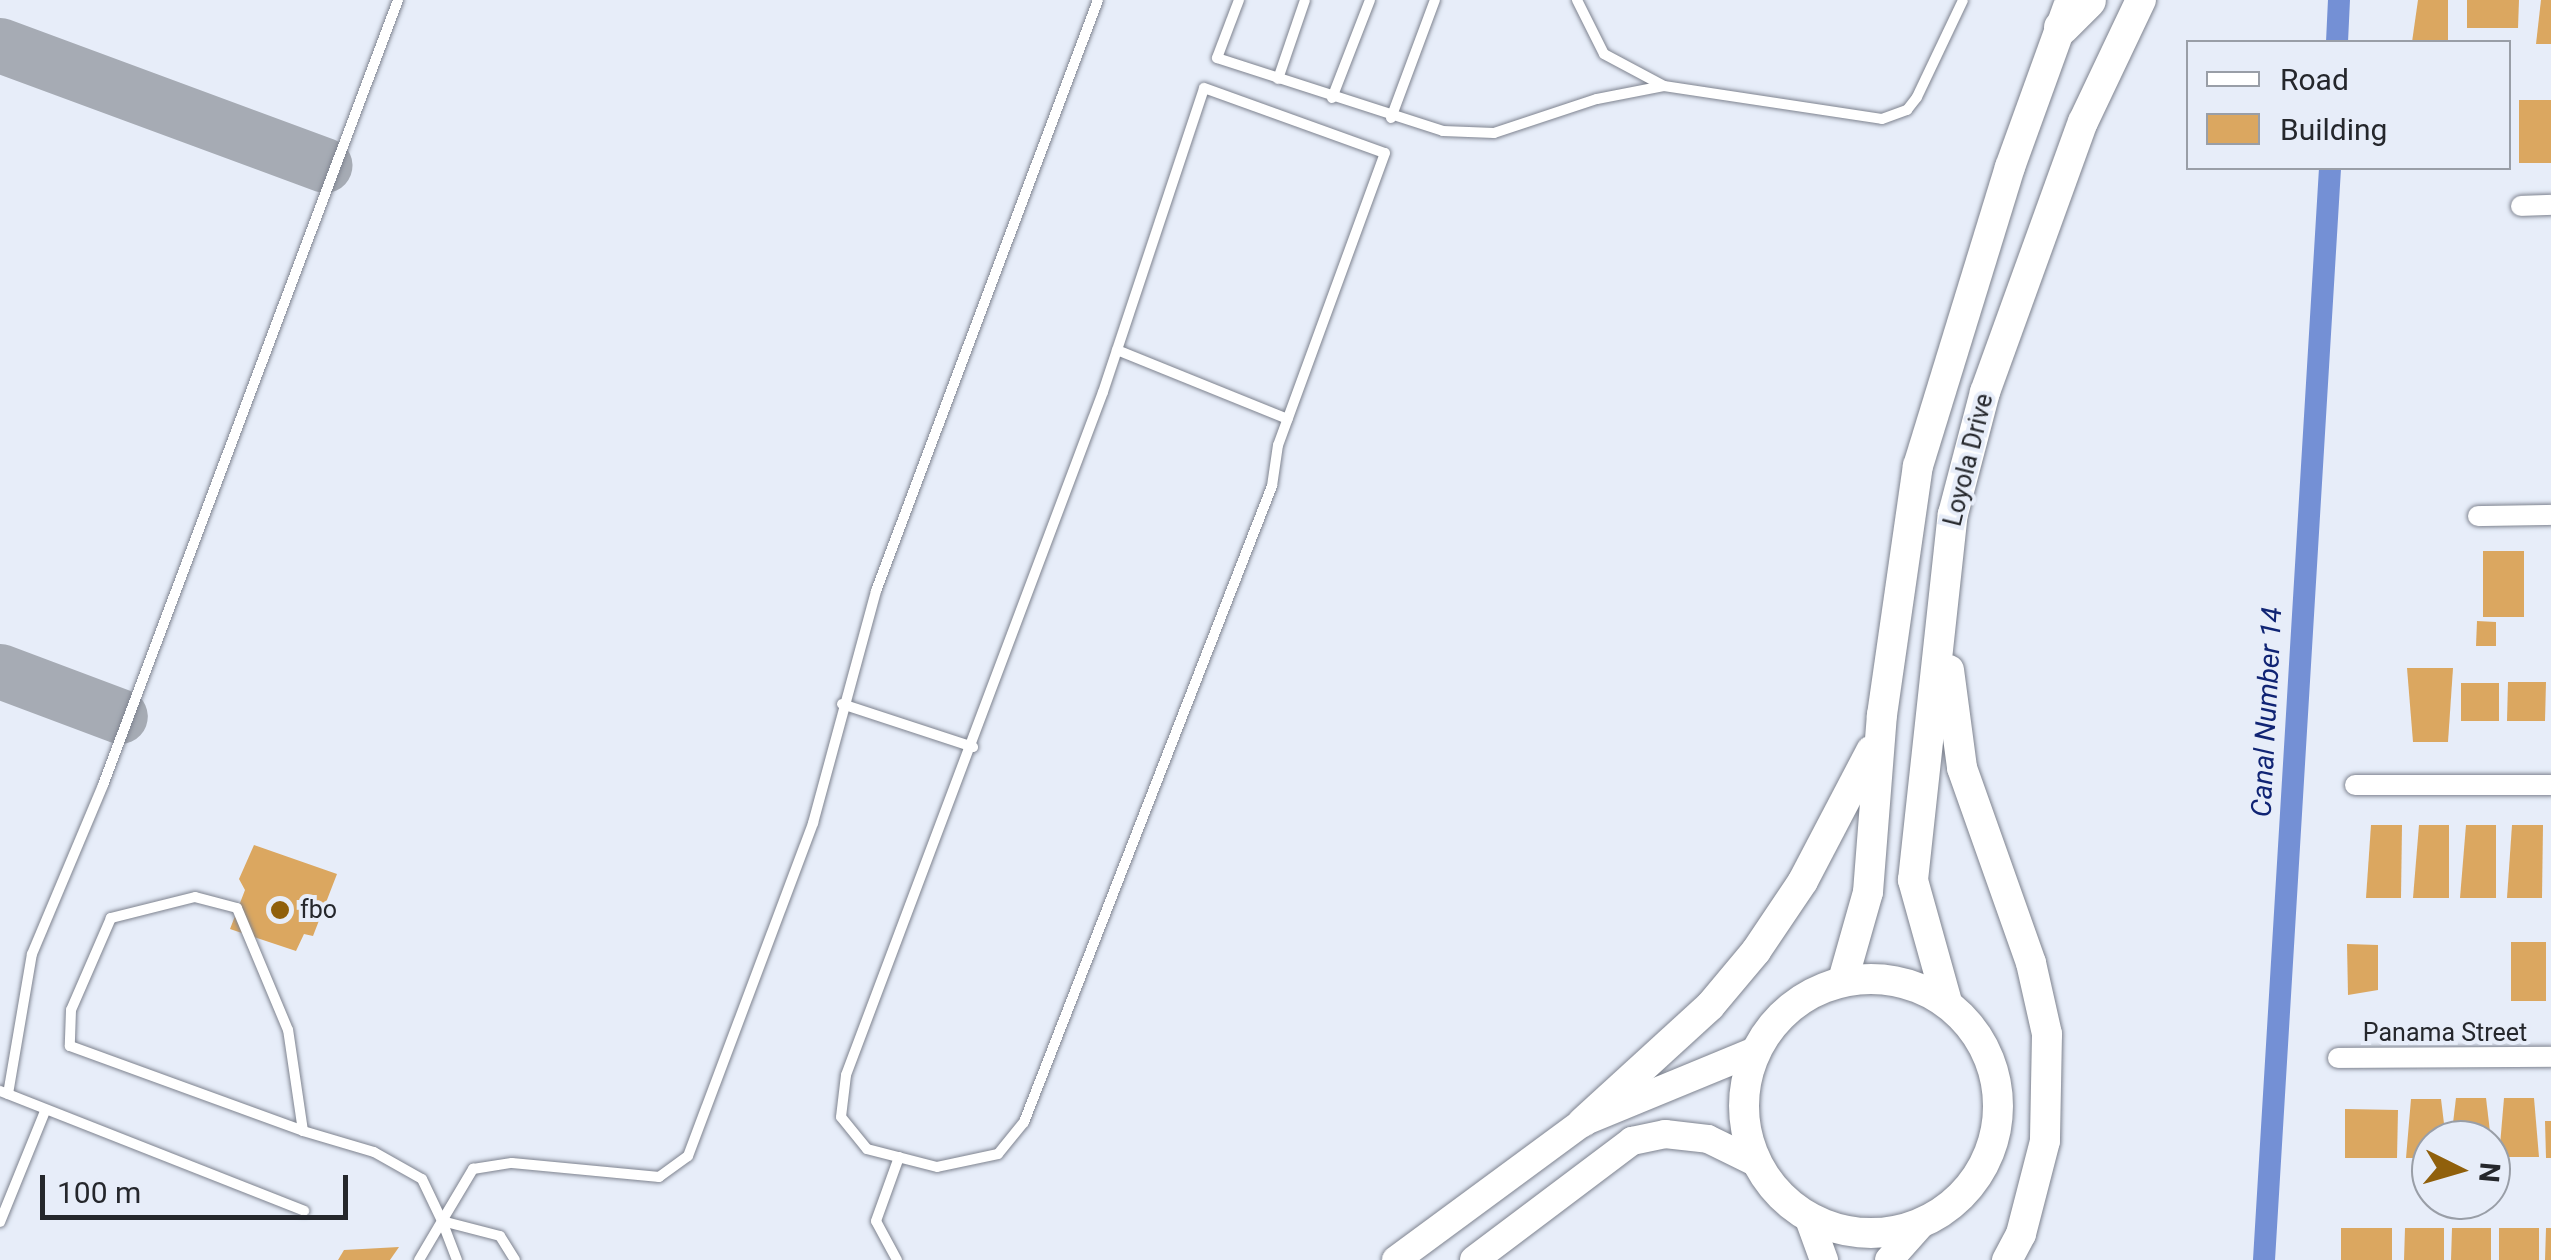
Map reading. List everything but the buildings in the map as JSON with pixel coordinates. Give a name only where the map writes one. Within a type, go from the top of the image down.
[{"type":"highway","points":[[2066,13],[2088,0]]},
{"type":"main road","name":"Loyola Drive","points":[[1947,1002],[1913,880],[1945,578],[1962,467],[1985,392],[2083,122],[2141,0]]},
{"type":"main road","name":"Loyola Drive","points":[[1843,980],[1868,892],[1882,715],[1918,466],[2066,13]]},
{"type":"main road","points":[[1945,578],[1950,695],[1962,768],[2031,963],[2047,1034],[2044,1141],[2021,1234],[2007,1260]]},
{"type":"main road","points":[[1396,1260],[1583,1122],[1710,1006],[1756,950],[1865,770],[1882,715]]},
{"type":"main road","points":[[1888,1260],[1921,1224],[1954,1204],[1979,1175],[1995,1140],[1999,1101],[1992,1063],[1974,1029],[1947,1002],[1914,985],[1879,977],[1843,980],[1807,994],[1777,1019],[1755,1051],[1744,1088],[1745,1127],[1757,1163],[1778,1195],[1809,1219],[1864,1233],[1921,1224]]},
{"type":"main road","points":[[1583,1122],[1755,1051]]},
{"type":"main road","points":[[1474,1260],[1632,1141],[1685,1134],[1757,1163]]},
{"type":"main road","points":[[1809,1219],[1824,1260]]},
{"type":"street","points":[[2521,206],[2551,205]]},
{"type":"street","points":[[2478,516],[2551,515]]},
{"type":"street","points":[[2355,785],[2551,785]]},
{"type":"street","name":"Panama Street","points":[[2338,1058],[2551,1058]]},
{"type":"lane","points":[[304,1211],[4,1092],[32,954],[103,785],[398,0]]},
{"type":"lane","points":[[418,1260],[473,1169],[512,1163],[659,1178],[680,1168],[795,876],[882,576],[1098,0]]},
{"type":"lane","points":[[1239,0],[1217,58],[1391,118],[1443,132],[1494,133],[1597,99],[1664,86],[1895,117],[1917,98],[1964,0]]},
{"type":"lane","points":[[1278,79],[1304,0]]},
{"type":"lane","points":[[1332,98],[1370,0]]},
{"type":"lane","points":[[1391,118],[1435,0]]},
{"type":"lane","points":[[1577,0],[1604,54],[1664,86]]},
{"type":"lane","points":[[1204,88],[1385,153],[1288,419],[1272,486],[1024,1122],[998,1154],[937,1168],[867,1149],[841,1117],[846,1075],[972,747],[1117,350],[1204,88]]},
{"type":"lane","points":[[1117,350],[1288,419]]},
{"type":"lane","points":[[842,704],[972,747]]},
{"type":"lane","points":[[304,1132],[288,1030],[237,908],[195,898],[111,918],[71,1010],[70,1046],[304,1132],[374,1152],[422,1179],[457,1260]]},
{"type":"lane","points":[[0,1222],[45,1111]]},
{"type":"lane","points":[[896,1260],[876,1221],[898,1157]]},
{"type":"lane","points":[[442,1221],[500,1236],[516,1260]]},
{"type":"waterway","name":"Canal Number 14","points":[[2337,40],[2339,0]]},
{"type":"waterway","name":"Canal Number 14","points":[[2264,1260],[2330,170]]},
{"type":"taxiway","points":[[0,45],[324,165]]},
{"type":"taxiway","points":[[0,671],[120,716]]},
{"type":"place","name":"fbo","points":[[280,910]]}]
